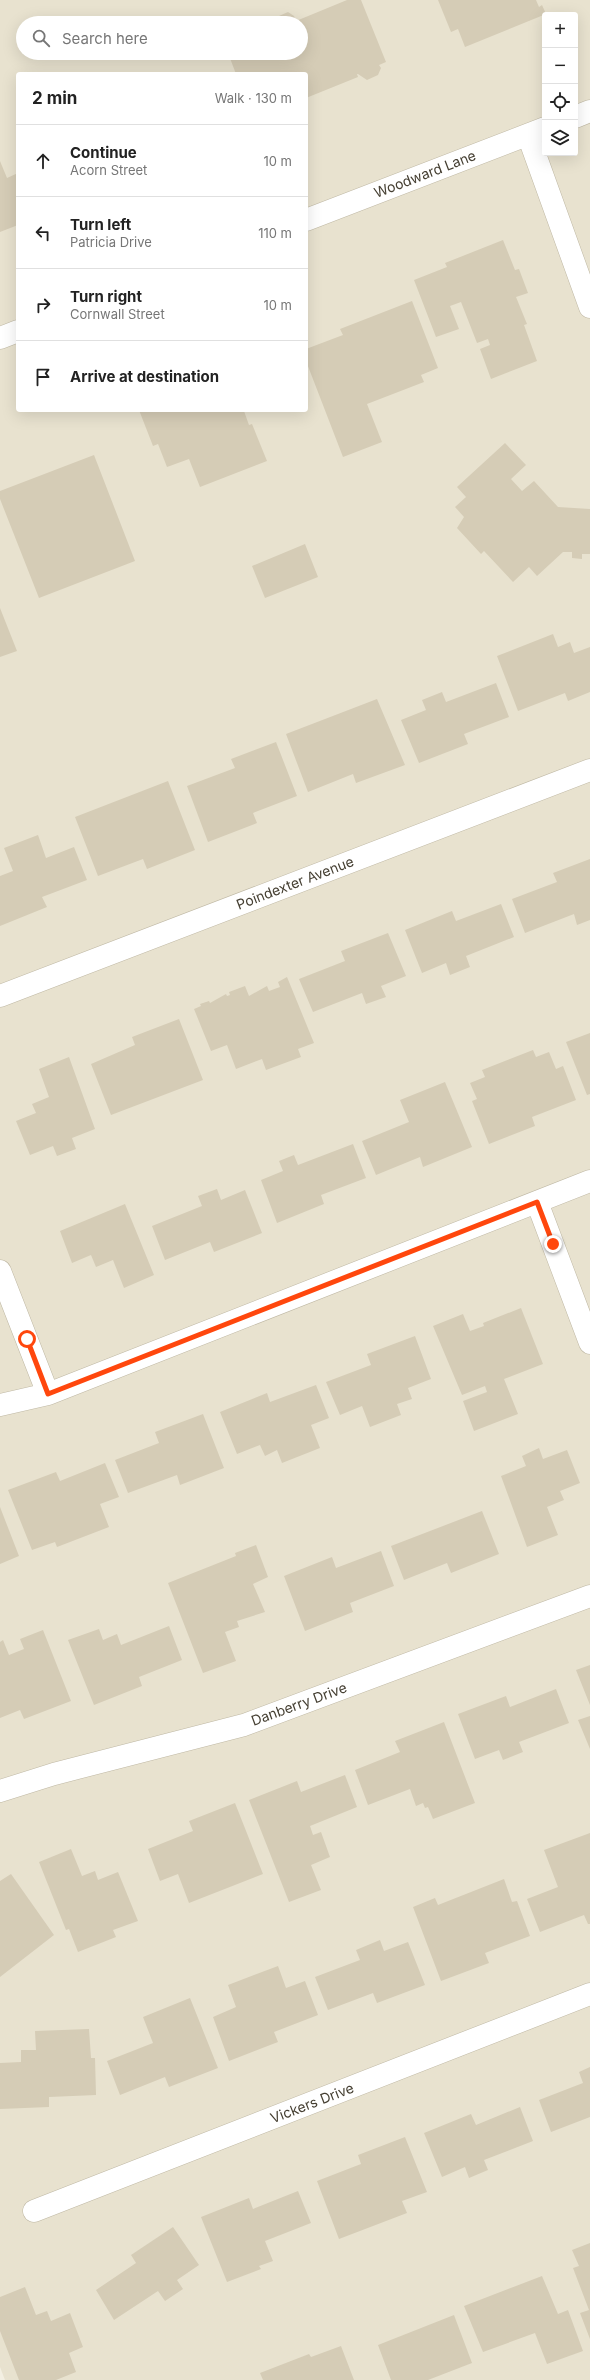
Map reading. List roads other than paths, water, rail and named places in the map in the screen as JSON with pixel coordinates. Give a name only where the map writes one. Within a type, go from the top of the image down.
[{"type":"street","points":[[578,116],[590,111]]},
{"type":"street","points":[[537,131],[590,307]]},
{"type":"street","name":"Woodward Lane","points":[[308,219],[537,131]]},
{"type":"street","points":[[0,338],[16,332]]},
{"type":"street","name":"Poindexter Avenue","points":[[0,996],[590,770]]},
{"type":"street","points":[[0,1405],[48,1394],[590,1181]]},
{"type":"street","points":[[537,1202],[590,1343]]},
{"type":"street","points":[[0,1271],[48,1394]]},
{"type":"street","name":"Danberry Drive","points":[[0,1790],[54,1774],[244,1725],[590,1596]]},
{"type":"street","name":"Vickers Drive","points":[[34,2211],[590,1994]]}]
